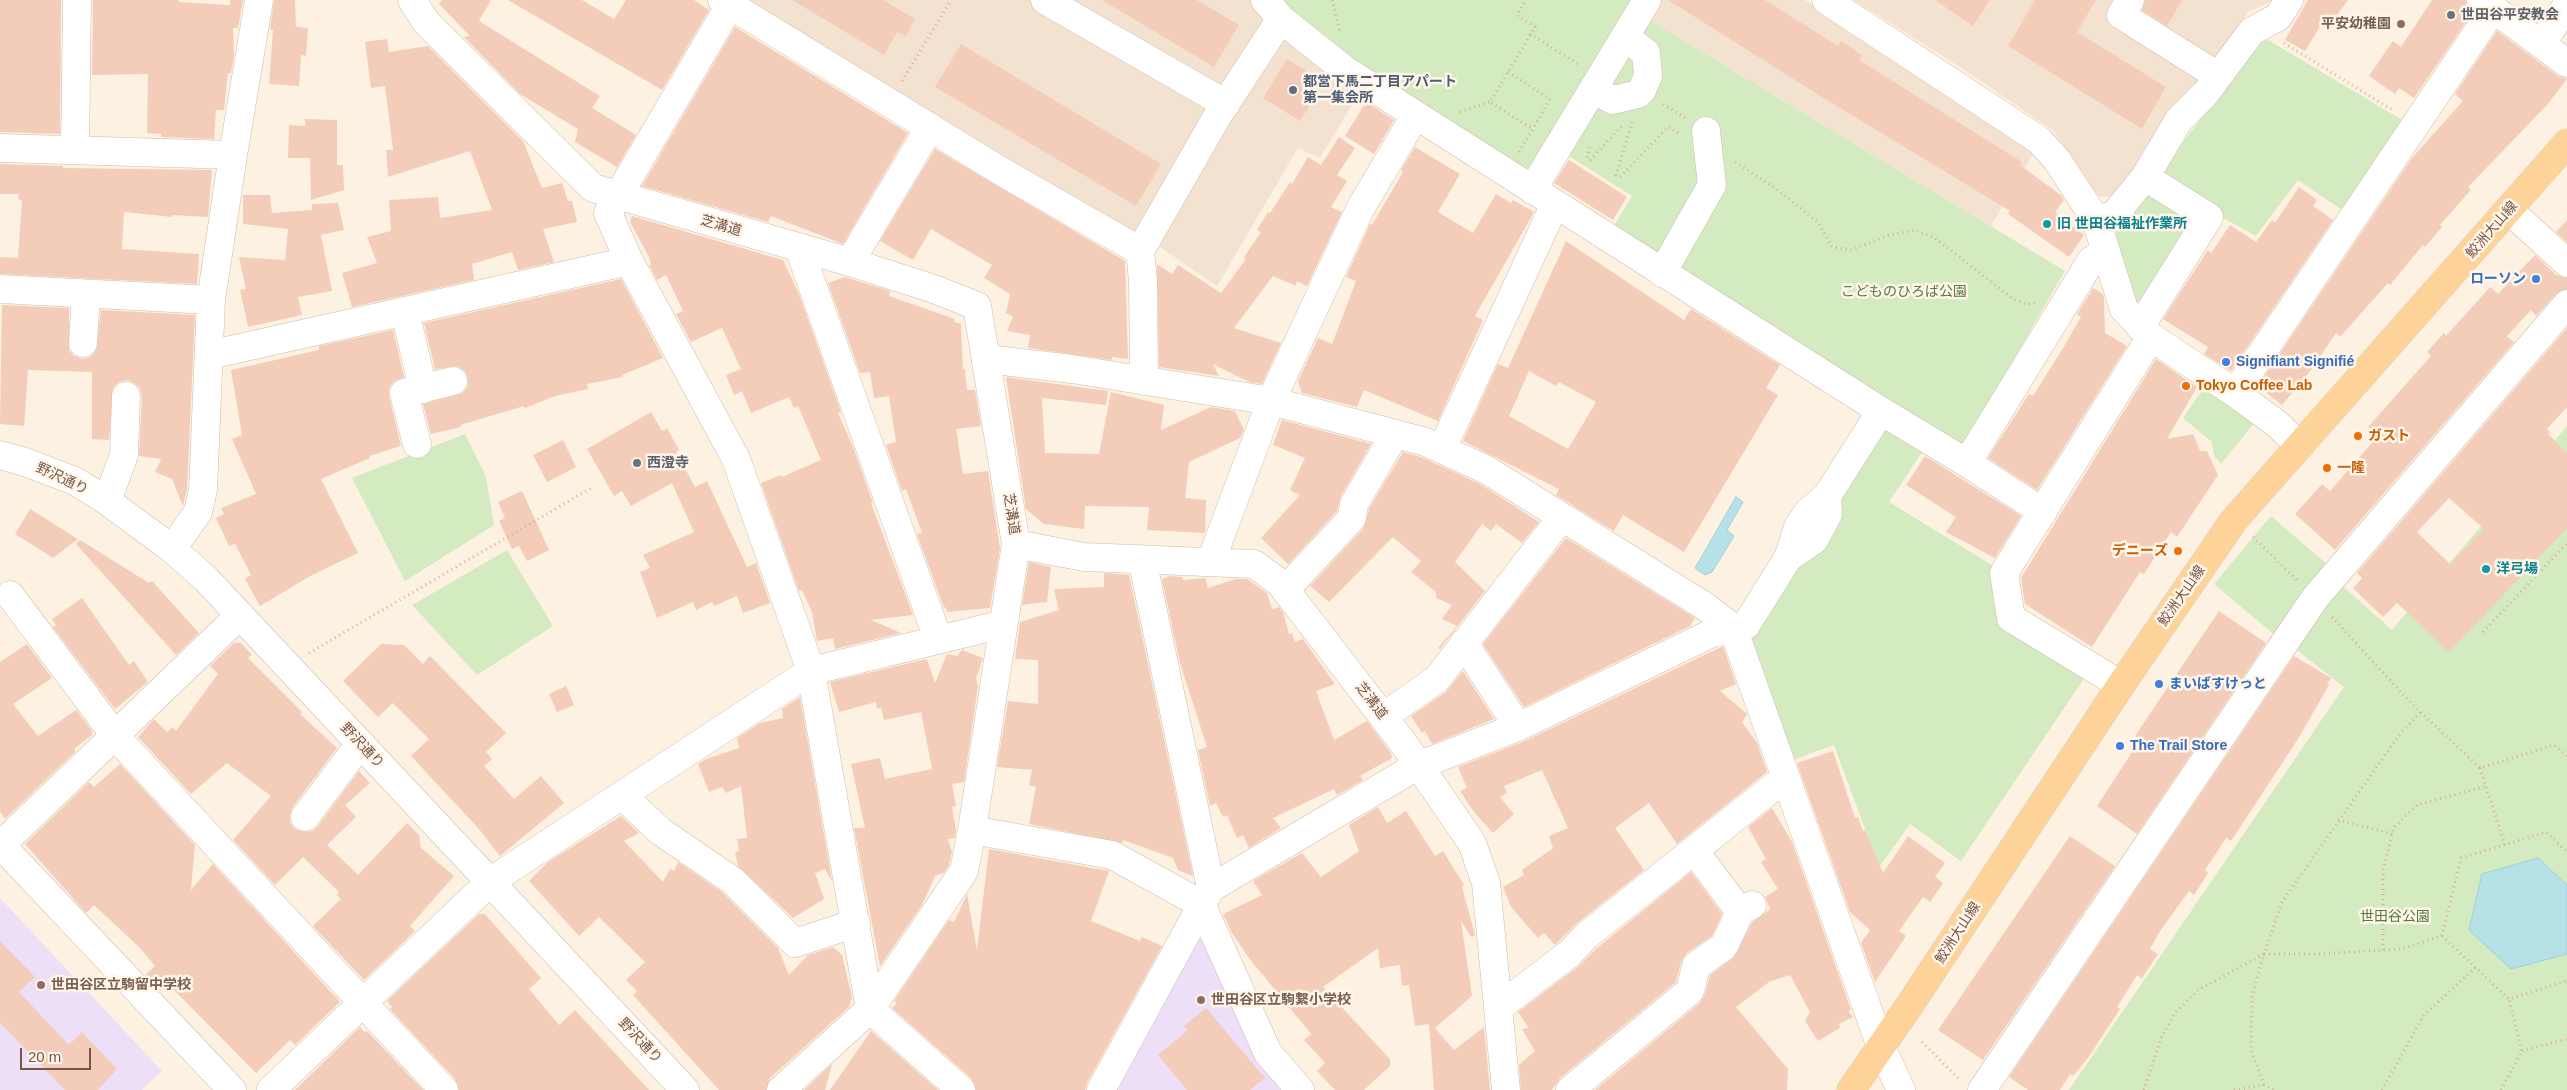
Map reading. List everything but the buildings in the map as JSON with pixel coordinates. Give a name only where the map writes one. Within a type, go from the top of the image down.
[{"type":"main road","name":"鮫洲大山線","points":[[1851,1090],[2121,685],[2234,520],[2567,143]]},
{"type":"street","points":[[76,149],[77,0]]},
{"type":"street","points":[[172,549],[198,512],[203,490],[211,300],[259,0]]},
{"type":"street","name":"芝溝道","points":[[412,0],[426,22],[593,188],[618,197],[850,262],[934,289],[977,306],[1016,544],[1084,557],[1254,564],[1280,583],[1383,717],[1472,843],[1486,883],[1506,1090]]},
{"type":"street","points":[[1045,0],[1226,104]]},
{"type":"street","points":[[1532,190],[1647,0]]},
{"type":"street","points":[[1826,0],[2040,140],[2058,160],[2096,220],[2124,309],[2145,332],[2235,393],[2277,424],[2300,446]]},
{"type":"street","points":[[2130,0],[2121,15],[2218,76]]},
{"type":"street","points":[[2096,220],[2114,215],[2145,177],[2179,120],[2218,76],[2252,31],[2278,17],[2289,0]]},
{"type":"street","points":[[961,1090],[870,1009],[811,671],[736,459],[629,261],[608,213],[726,3],[930,127],[1140,251]]},
{"type":"street","points":[[2235,393],[2416,125],[2488,4],[2567,63]]},
{"type":"street","points":[[2542,43],[2567,5]]},
{"type":"street","points":[[1144,381],[1143,281],[1140,251],[1226,104],[1273,10],[1346,70],[1415,116],[2043,512]]},
{"type":"street","points":[[1596,84],[1613,100],[1645,92],[1648,76],[1646,53],[1625,37]]},
{"type":"street","points":[[1211,561],[1270,401],[1360,209],[1415,116]]},
{"type":"street","points":[[850,262],[930,127]]},
{"type":"street","points":[[1662,272],[1712,185],[1707,140]]},
{"type":"street","points":[[0,148],[233,155]]},
{"type":"street","points":[[2121,685],[2011,618],[2004,573],[2043,512],[2209,217],[2145,177]]},
{"type":"street","points":[[1442,449],[1555,204]]},
{"type":"street","points":[[2509,210],[2567,263]]},
{"type":"street","points":[[799,248],[938,639]]},
{"type":"street","points":[[1967,463],[2091,261],[2106,251]]},
{"type":"street","points":[[209,355],[629,261]]},
{"type":"street","points":[[0,289],[211,300]]},
{"type":"street","points":[[83,343],[96,294]]},
{"type":"street","points":[[1973,1087],[2315,598],[2567,304]]},
{"type":"street","points":[[405,311],[423,389]]},
{"type":"street","points":[[986,359],[1072,369],[1270,401],[1395,434],[1442,449],[1487,470],[1706,607],[1733,628],[1881,1047],[1901,1090]]},
{"type":"street","points":[[417,444],[404,394],[453,381]]},
{"type":"street","points":[[107,501],[124,456],[126,396]]},
{"type":"street","points":[[1101,1090],[1181,946],[1206,896],[1417,766],[1518,727],[1712,633],[1746,624],[1788,558],[1798,527],[1808,512],[1827,496],[1881,411]]},
{"type":"street","points":[[1285,590],[1352,518],[1354,504],[1395,434]]},
{"type":"street","name":"野沢通り","points":[[0,455],[75,482],[107,501],[172,549],[240,615],[685,1090]]},
{"type":"street","points":[[1383,717],[1437,679],[1562,517]]},
{"type":"street","points":[[781,1090],[870,1009],[964,871],[1016,544]]},
{"type":"street","points":[[1142,559],[1206,896],[1268,1053],[1300,1090]]},
{"type":"street","points":[[10,595],[116,737],[444,1090]]},
{"type":"street","points":[[232,1090],[0,844],[116,737],[240,615]]},
{"type":"street","points":[[271,1090],[490,881],[623,796],[811,671],[1003,624]]},
{"type":"street","points":[[1464,643],[1518,727]]},
{"type":"street","points":[[305,817],[360,744]]},
{"type":"street","points":[[1498,1008],[1570,953],[1586,936],[1786,776]]},
{"type":"street","points":[[623,796],[660,831],[733,881],[795,942],[856,923]]},
{"type":"street","points":[[972,830],[1112,856],[1206,896]]},
{"type":"street","points":[[1570,1090],[1690,992],[1696,966],[1724,946],[1746,908],[1694,850]]},
{"type":"path","points":[[890,103],[951,0]]},
{"type":"path","points":[[1332,0],[1340,32]]},
{"type":"path","points":[[1453,108],[1461,113],[1490,102],[1535,27],[1517,15],[1526,0]]},
{"type":"path","points":[[2263,25],[2276,38],[2416,125]]},
{"type":"path","points":[[1333,26],[1346,37]]},
{"type":"path","points":[[1530,34],[1596,84]]},
{"type":"path","points":[[1506,174],[1550,99],[1508,72]]},
{"type":"path","points":[[1645,92],[1818,222],[1832,247],[1852,250],[1886,236],[1915,230],[1936,238],[2013,300],[2026,304]]},
{"type":"path","points":[[1490,102],[1533,129]]},
{"type":"path","points":[[1592,140],[1587,158],[1590,160],[1628,120],[1633,123],[1616,175],[1620,177],[1668,128],[1707,140]]},
{"type":"path","points":[[301,657],[594,487]]},
{"type":"path","points":[[2484,632],[2567,543]]},
{"type":"path","points":[[2410,702],[2480,768],[2504,845]]},
{"type":"path","points":[[2264,1085],[2251,1050],[2252,996],[2282,902],[2338,820],[2390,752],[2399,735],[2421,712]]},
{"type":"path","points":[[2480,768],[2554,745],[2567,756]]},
{"type":"path","points":[[2383,950],[2383,870],[2394,827],[2417,805],[2486,786]]},
{"type":"path","points":[[2338,820],[2393,834]]},
{"type":"path","points":[[2442,936],[2461,858],[2546,832],[2567,852]]},
{"type":"path","points":[[2144,1090],[2161,1038],[2175,1013],[2186,1000],[2212,981],[2264,954],[2316,954],[2401,949],[2442,936]]},
{"type":"path","points":[[2442,936],[2509,999],[2522,1051],[2501,1090]]},
{"type":"path","points":[[2382,1090],[2424,1015],[2476,967]]},
{"type":"path","points":[[2509,999],[2567,981]]},
{"type":"path","points":[[2522,1051],[2567,1039]]},
{"type":"path","points":[[1922,1042],[1973,1087]]},
{"type":"path","points":[[2234,1090],[2264,1085],[2274,1090]]},
{"type":"shaded area","points":[[739,0],[1254,0],[1266,16],[1357,97],[1320,158],[1298,148],[1217,286],[1138,232],[1125,233]]},
{"type":"shaded area","points":[[1659,0],[1805,0],[2036,149],[1991,226],[1648,19]]},
{"type":"shaded area","points":[[1854,0],[2275,0],[2248,12],[2198,87],[2133,175],[2119,191],[2110,197],[2098,196],[2054,131],[1963,69]]},
{"type":"shaded area","name":"世田谷区立駒留中学校","points":[[0,898],[162,1071],[142,1090],[0,1090]]},
{"type":"shaded area","name":"世田谷区立駒繋小学校","points":[[1207,936],[1287,1090],[1118,1090],[1199,938]]},
{"type":"green space","points":[[1275,0],[1633,0],[1530,176],[1365,71]]},
{"type":"green space","name":"こどものひろば公園","points":[[1648,19],[2065,271],[1963,446],[1612,229],[1632,196],[1561,151]]},
{"type":"green space","points":[[2268,40],[2407,123],[2348,214],[2298,180],[2256,236],[2207,209],[2142,309],[2136,304],[2114,238],[2118,227],[2259,43]]},
{"type":"green space","points":[[2205,386],[2254,423],[2221,464],[2214,456],[2212,442],[2183,418]]},
{"type":"green space","points":[[1887,423],[1926,446],[1889,502],[1995,567],[2004,620],[2085,677],[1961,861],[1910,824],[1879,867],[1834,745],[1787,762],[1746,644]]},
{"type":"green space","name":"世田谷公園","points":[[2567,426],[2567,1090],[2069,1090],[2344,687],[2289,644],[2336,580],[2392,630]]},
{"type":"green space","points":[[465,434],[486,477],[494,525],[405,581],[352,478]]},
{"type":"green space","points":[[2271,516],[2329,566],[2277,637],[2214,584]]},
{"type":"green space","points":[[507,550],[553,626],[477,675],[412,605]]},
{"type":"water","points":[[1736,497],[1743,502],[1727,530],[1734,536],[1712,572],[1705,575],[1695,568]]},
{"type":"water","points":[[2538,858],[2567,885],[2567,954],[2511,969],[2469,930],[2482,874]]},
{"type":"place","name":"世田谷平安教会","points":[[2451,15]]},
{"type":"place","name":"平安幼稚園","points":[[2401,24]]},
{"type":"place","name":"都営下馬二丁目アパート 第一集会所","points":[[1293,90]]},
{"type":"place","name":"旧 世田谷福祉作業所","points":[[2047,224]]},
{"type":"place","name":"ローソン","points":[[2536,279]]},
{"type":"place","name":"Signifiant Signifié","points":[[2226,362]]},
{"type":"place","name":"Tokyo Coffee Lab","points":[[2186,386]]},
{"type":"place","name":"ガスト","points":[[2358,436]]},
{"type":"place","name":"西澄寺","points":[[637,463]]},
{"type":"place","name":"一隆","points":[[2327,468]]},
{"type":"place","name":"デニーズ","points":[[2178,551]]},
{"type":"place","name":"洋弓場","points":[[2486,569]]},
{"type":"place","name":"まいばすけっと","points":[[2159,684]]},
{"type":"place","name":"The Trail Store","points":[[2120,746]]},
{"type":"place","name":"世田谷区立駒留中学校","points":[[41,985]]},
{"type":"place","name":"世田谷区立駒繋小学校","points":[[1201,1000]]}]
